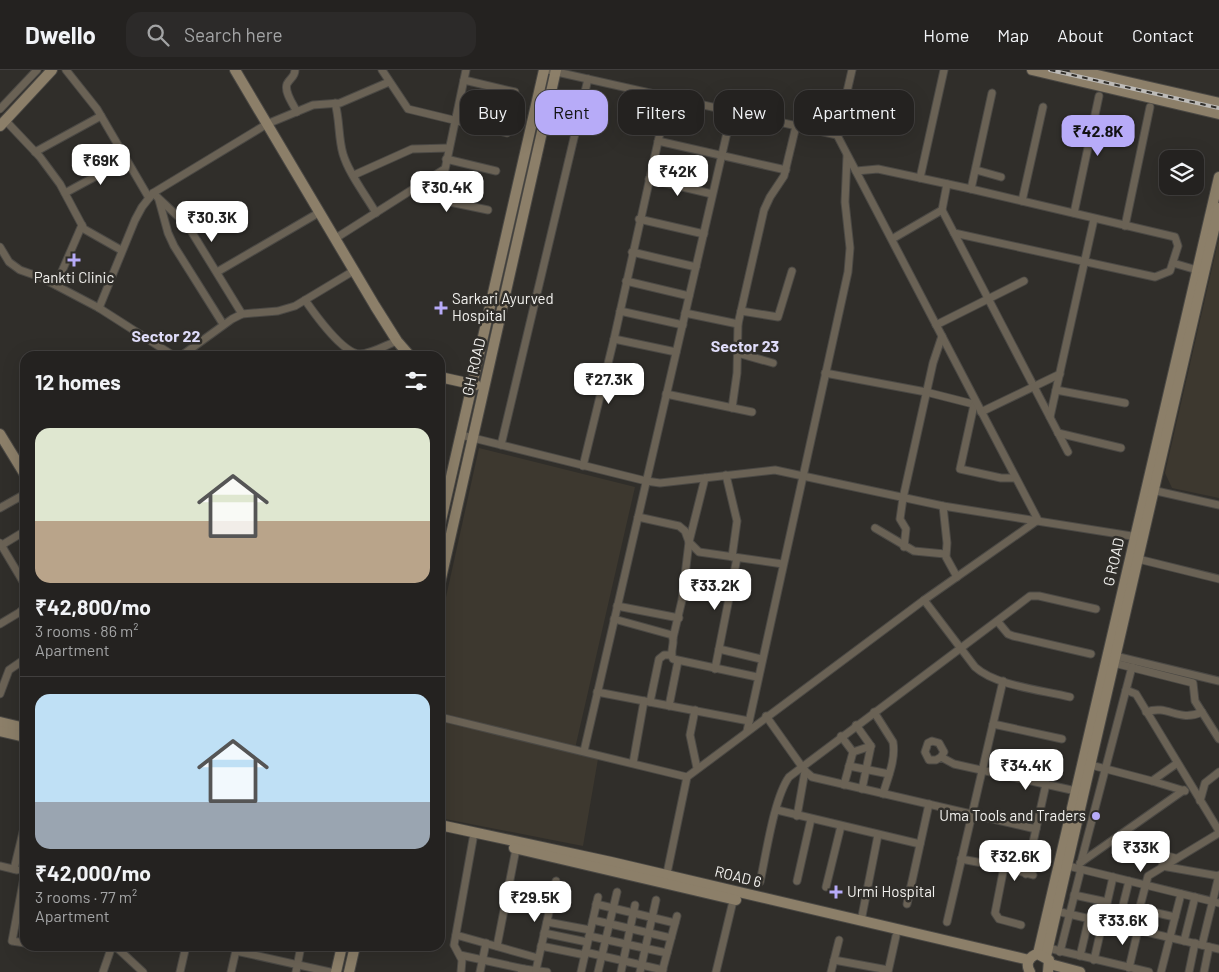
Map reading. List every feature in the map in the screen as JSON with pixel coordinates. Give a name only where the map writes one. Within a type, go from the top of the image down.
[{"type":"street","points":[[0,109],[38,70]]},
{"type":"street","points":[[52,70],[3,123],[36,152],[65,193],[87,232],[121,250]]},
{"type":"street","points":[[66,70],[101,116],[126,160],[151,195],[188,226],[242,314]]},
{"type":"street","points":[[235,70],[397,341],[406,351]]},
{"type":"street","points":[[296,70],[295,75],[288,83],[286,91],[297,112]]},
{"type":"street","points":[[382,70],[408,109],[460,122]]},
{"type":"street","points":[[438,198],[466,70]]},
{"type":"street","name":"GH ROAD","points":[[445,504],[544,70]]},
{"type":"street","points":[[847,90],[852,70]]},
{"type":"street","points":[[920,178],[944,70]]},
{"type":"street","points":[[1032,70],[1219,114]]},
{"type":"street","points":[[1075,70],[1219,103]]},
{"type":"street","points":[[553,71],[637,90]]},
{"type":"street","name":"GH ROAD","points":[[445,561],[485,389],[553,71]]},
{"type":"street","points":[[501,445],[588,79]]},
{"type":"street","points":[[464,80],[506,90]]},
{"type":"street","points":[[99,308],[121,250],[142,206],[151,195],[267,124],[313,105],[335,103],[389,82]]},
{"type":"street","points":[[971,189],[992,93]]},
{"type":"street","points":[[1074,213],[1099,96]]},
{"type":"street","points":[[335,103],[340,118],[341,145],[344,157],[376,213]]},
{"type":"street","points":[[1022,201],[1043,107]]},
{"type":"street","points":[[1125,226],[1150,107]]},
{"type":"street","points":[[36,152],[101,116]]},
{"type":"street","points":[[583,466],[614,339],[639,219],[659,135]]},
{"type":"street","points":[[584,751],[727,135]]},
{"type":"street","points":[[732,408],[738,373],[738,324],[766,204],[786,170],[794,135]]},
{"type":"street","points":[[837,135],[976,405],[982,412],[1038,520]]},
{"type":"street","points":[[658,141],[786,170]]},
{"type":"street","points":[[354,175],[412,149],[449,148]]},
{"type":"street","points":[[747,730],[850,257],[846,202],[847,153]]},
{"type":"street","points":[[446,159],[496,172]]},
{"type":"street","points":[[65,193],[126,160]]},
{"type":"street","points":[[856,171],[878,169],[971,189],[1174,237],[1178,246],[1173,264],[1166,274],[1155,277],[954,232]]},
{"type":"street","points":[[336,238],[444,170]]},
{"type":"street","points":[[976,170],[1001,177]]},
{"type":"street","name":"G ROAD","points":[[1040,961],[1072,866],[1087,764],[1219,177]]},
{"type":"street","points":[[649,179],[712,194]]},
{"type":"street","points":[[947,184],[942,210],[1068,452]]},
{"type":"street","points":[[419,185],[445,201],[488,210]]},
{"type":"street","points":[[159,200],[168,233],[174,246],[223,324]]},
{"type":"street","points":[[892,239],[942,210]]},
{"type":"street","points":[[217,272],[320,212]]},
{"type":"street","name":"G ROAD","points":[[1150,490],[1219,212]]},
{"type":"street","points":[[1050,417],[1094,218]]},
{"type":"street","points":[[639,219],[704,234]]},
{"type":"street","points":[[56,285],[82,225]]},
{"type":"street","points":[[0,247],[9,262],[15,266],[99,308],[166,351]]},
{"type":"street","points":[[632,252],[696,267]]},
{"type":"street","points":[[1173,264],[1197,270]]},
{"type":"street","points":[[188,351],[223,324],[242,314],[278,311],[295,306],[354,270]]},
{"type":"street","points":[[741,311],[778,317],[792,271]]},
{"type":"street","points":[[626,281],[689,296]]},
{"type":"street","points":[[936,325],[1024,282]]},
{"type":"street","points":[[305,300],[325,328],[351,351]]},
{"type":"street","points":[[620,311],[683,325]]},
{"type":"street","points":[[685,313],[738,324]]},
{"type":"street","points":[[904,546],[906,529],[900,519],[903,498],[926,392],[942,336]]},
{"type":"street","points":[[614,339],[676,352]]},
{"type":"street","points":[[369,351],[397,341]]},
{"type":"street","points":[[737,353],[773,363]]},
{"type":"street","points":[[825,373],[926,392],[976,405]]},
{"type":"street","points":[[982,412],[1060,374]]},
{"type":"street","points":[[445,378],[471,383],[485,389]]},
{"type":"street","points":[[1056,390],[1125,403]]},
{"type":"street","points":[[666,394],[752,412]]},
{"type":"street","points":[[976,405],[960,469],[1002,478],[1015,478]]},
{"type":"street","points":[[1058,433],[1121,448]]},
{"type":"street","points":[[0,434],[20,467]]},
{"type":"street","points":[[461,435],[646,481],[660,483],[775,470],[943,506],[1139,538]]},
{"type":"street","points":[[715,669],[734,558],[737,521],[726,475]]},
{"type":"street","points":[[671,655],[673,638],[679,618],[689,542],[705,478]]},
{"type":"street","points":[[1150,490],[1219,505]]},
{"type":"street","points":[[0,508],[20,497]]},
{"type":"street","points":[[943,506],[947,542],[945,554],[957,577]]},
{"type":"street","points":[[638,517],[678,526],[685,532],[689,542],[699,552],[783,564]]},
{"type":"street","points":[[666,879],[687,776],[924,600],[1038,520]]},
{"type":"street","points":[[875,528],[904,546],[921,552],[945,554]]},
{"type":"street","points":[[20,534],[1,544],[20,576]]},
{"type":"street","points":[[1134,558],[1219,579]]},
{"type":"street","name":"G ROAD","points":[[1040,961],[1072,866],[1076,791],[1087,764],[1114,660],[1134,558]]},
{"type":"street","points":[[760,882],[785,782],[804,769],[841,736],[1035,595],[1096,609]]},
{"type":"street","points":[[924,600],[961,650],[983,674],[1003,681],[1070,697]]},
{"type":"street","points":[[617,606],[679,618]]},
{"type":"street","points":[[0,624],[20,612]]},
{"type":"street","points":[[614,619],[668,632],[673,638]]},
{"type":"street","points":[[998,622],[1008,634],[1013,636],[1091,654]]},
{"type":"street","points":[[719,649],[761,659]]},
{"type":"street","points":[[633,763],[659,659],[664,655],[671,655],[678,661],[757,678]]},
{"type":"street","points":[[1114,660],[1132,668],[1191,682],[1194,685],[1194,697],[1219,739]]},
{"type":"street","points":[[1114,660],[1219,681]]},
{"type":"street","points":[[669,706],[678,661]]},
{"type":"street","points":[[0,694],[9,670],[20,662]]},
{"type":"street","points":[[1060,952],[1074,895],[1072,866],[1106,769],[1132,668]]},
{"type":"street","points":[[946,922],[1003,681]]},
{"type":"street","points":[[1126,690],[1134,692],[1219,832],[1148,876],[1139,909],[1129,968]]},
{"type":"street","points":[[597,692],[749,721]]},
{"type":"street","points":[[1146,712],[1161,709],[1186,717],[1202,712]]},
{"type":"street","points":[[695,710],[690,735],[697,768]]},
{"type":"street","points":[[874,712],[893,742],[894,755],[883,794]]},
{"type":"street","points":[[766,716],[804,769],[820,780],[1036,828]]},
{"type":"street","points":[[445,718],[687,776]]},
{"type":"street","points":[[0,722],[20,727]]},
{"type":"street","points":[[993,724],[1062,739]]},
{"type":"street","points":[[856,725],[871,746],[862,789]]},
{"type":"street","points":[[0,731],[20,737]]},
{"type":"street","points":[[841,736],[853,752],[844,785]]},
{"type":"street","points":[[853,752],[871,746]]},
{"type":"street","points":[[942,758],[954,764],[1076,791]]},
{"type":"street","points":[[1087,764],[1195,794]]},
{"type":"street","points":[[1152,781],[1176,764]]},
{"type":"street","points":[[850,766],[889,774]]},
{"type":"street","points":[[797,816],[804,769]]},
{"type":"street","points":[[1200,801],[1204,783],[1219,772]]},
{"type":"street","points":[[961,859],[1029,874],[1036,828],[1046,784]]},
{"type":"street","points":[[1072,866],[1184,790]]},
{"type":"street","points":[[907,904],[929,804]]},
{"type":"street","points":[[777,810],[920,844]]},
{"type":"street","points":[[797,881],[811,819]]},
{"type":"street","points":[[826,887],[841,826]]},
{"type":"street","name":"ROAD 6","points":[[445,827],[896,936],[1040,961]]},
{"type":"street","name":"ROAD 6","points":[[445,832],[516,849],[666,879]]},
{"type":"street","points":[[861,921],[878,835]]},
{"type":"street","points":[[461,972],[460,955],[454,945],[474,839]]},
{"type":"street","points":[[1112,840],[1176,858]]},
{"type":"street","points":[[14,869],[20,844]]},
{"type":"street","points":[[497,946],[516,849]]},
{"type":"street","points":[[0,866],[20,871]]},
{"type":"street","points":[[1072,866],[1216,902]]},
{"type":"street","points":[[1162,866],[1219,875],[1216,902],[1198,944],[1189,972]]},
{"type":"street","points":[[1004,868],[995,913],[999,919],[1021,925]]},
{"type":"street","points":[[1094,960],[1113,877]]},
{"type":"street","points":[[536,970],[556,881]]},
{"type":"street","points":[[1118,925],[1129,881]]},
{"type":"street","points":[[598,972],[618,892]]},
{"type":"street","points":[[1161,972],[1181,894]]},
{"type":"street","points":[[1074,895],[1107,902]]},
{"type":"street","points":[[716,972],[734,896]]},
{"type":"street","name":"ROAD 6","points":[[734,896],[861,921],[1040,961],[1080,972]]},
{"type":"street","points":[[1184,940],[1194,897]]},
{"type":"street","points":[[20,899],[12,941],[20,942]]},
{"type":"street","points":[[541,946],[560,950],[585,953],[603,956],[624,961],[641,969],[663,971],[676,920],[652,918],[635,909],[614,908],[597,900],[592,920],[589,936],[585,953],[581,972]]},
{"type":"street","points":[[641,969],[656,900]]},
{"type":"street","points":[[621,972],[635,909]]},
{"type":"street","points":[[1139,909],[1175,917]]},
{"type":"street","points":[[1056,911],[1219,949]]},
{"type":"street","points":[[1080,956],[1089,918]]},
{"type":"street","points":[[592,920],[631,927],[671,938]]},
{"type":"street","points":[[547,922],[566,926],[589,936],[667,953]]},
{"type":"street","points":[[560,950],[566,926]]},
{"type":"street","points":[[544,933],[564,937],[589,936]]},
{"type":"street","points":[[456,935],[538,958]]},
{"type":"street","points":[[834,960],[888,971],[896,936]]},
{"type":"street","points":[[832,972],[839,940]]},
{"type":"street","points":[[480,972],[486,944]]},
{"type":"street","points":[[1204,972],[1209,947]]},
{"type":"street","points":[[103,972],[112,951]]},
{"type":"street","points":[[120,951],[143,972]]},
{"type":"street","points":[[180,972],[185,951]]},
{"type":"street","points":[[231,972],[236,951]]},
{"type":"street","points":[[242,951],[296,969],[330,972]]},
{"type":"street","points":[[296,969],[300,951]]},
{"type":"street","points":[[336,972],[341,951]]},
{"type":"street","points":[[349,972],[354,951]]},
{"type":"street","points":[[1040,961],[1060,952],[1149,972]]},
{"type":"street","points":[[460,955],[521,970],[547,972]]},
{"type":"shaded area","points":[[1219,238],[1219,498],[1172,488],[1165,473]]},
{"type":"shaded area","points":[[479,448],[635,487],[574,753],[598,759],[583,846],[445,819],[445,601]]},
{"type":"railway","points":[[1050,70],[1219,108]]},
{"type":"place","name":"Pankti Clinic","points":[[74,260]]},
{"type":"place","name":"Sarkari Ayurved Hospital","points":[[441,308]]},
{"type":"place","name":"Uma Tools and Traders","points":[[1096,816]]},
{"type":"place","name":"Urmi Hospital","points":[[836,892]]},
{"type":"district","name":"Sector 22","points":[[166,336]]},
{"type":"district","name":"Sector 23","points":[[745,346]]}]
